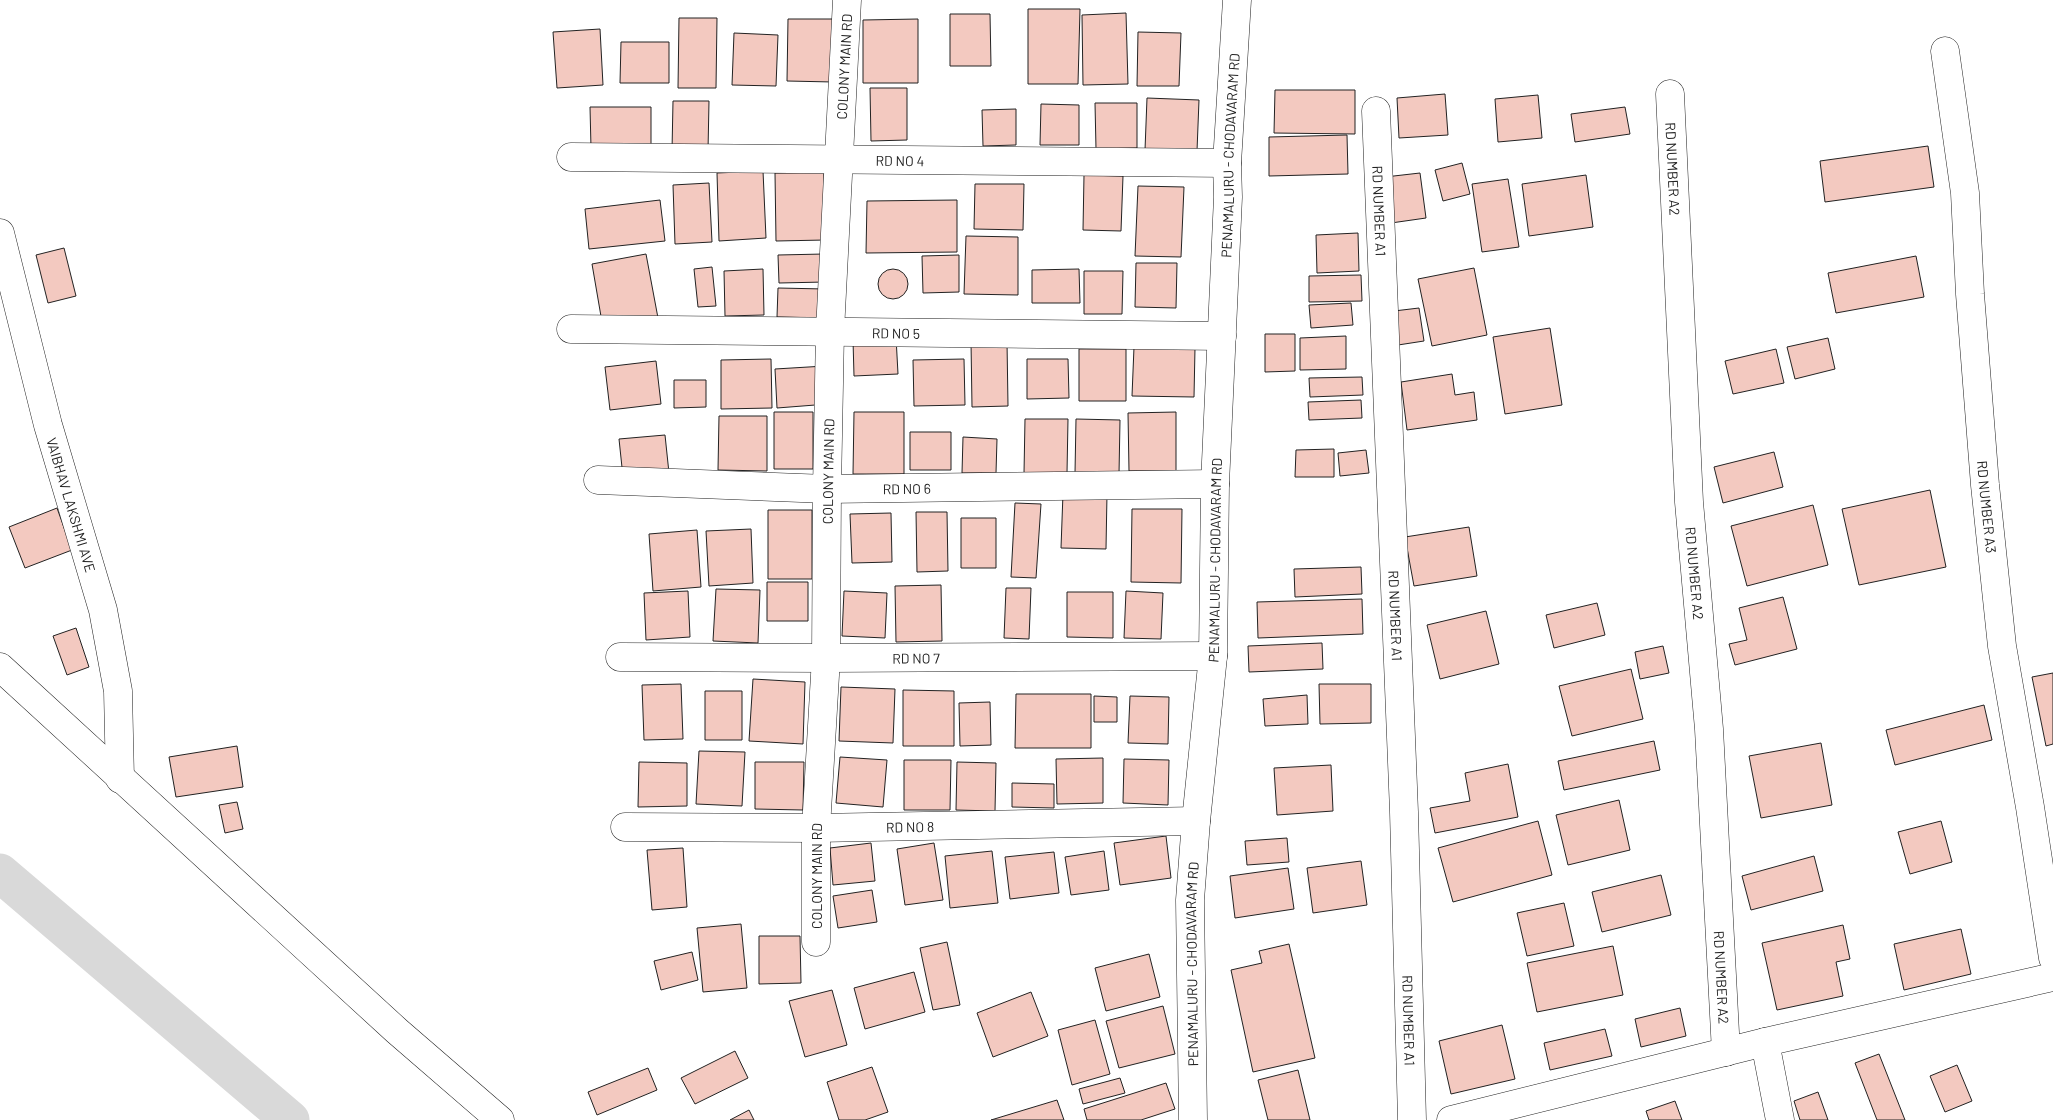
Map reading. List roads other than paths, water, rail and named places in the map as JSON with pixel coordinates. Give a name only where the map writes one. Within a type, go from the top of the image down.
[{"type":"street","name":"COLONY MAIN RD","points":[[816,942],[816,828],[826,658],[830,330],[847,0]]},
{"type":"street","name":"PENAMALURU - CHODAVARAM RD","points":[[1193,1120],[1190,900],[1213,656],[1214,484],[1228,197],[1227,163],[1237,0]]},
{"type":"street","name":"RD NUMBER A3","points":[[1945,51],[1965,193],[1970,294],[1985,485],[2002,646],[2030,807],[2053,958]]},
{"type":"street","name":"RD NUMBER A2","points":[[1670,94],[1689,502],[1709,729],[1726,1052]]},
{"type":"street","name":"RD NUMBER A1","points":[[1376,111],[1404,812],[1412,1120]]},
{"type":"street","name":"RD NO 4","points":[[571,158],[1227,163]]},
{"type":"street","name":"VAIBHAV LAKSHMI AVE","points":[[0,234],[48,425],[105,619],[118,691],[120,779]]},
{"type":"street","name":"RD NO 5","points":[[572,329],[830,330],[1222,336]]},
{"type":"street","name":"RD NO 6","points":[[598,480],[827,489],[1214,484]]},
{"type":"street","name":"RD NO 7","points":[[620,657],[1213,656]]},
{"type":"street","points":[[0,667],[397,1031],[500,1120]]},
{"type":"street","name":"RD NO 8","points":[[625,827],[816,828],[1196,821]]},
{"type":"street","points":[[1451,1120],[1765,1042],[2053,977]]},
{"type":"street","points":[[1765,1042],[1780,1120]]},
{"type":"waterway","points":[[0,873],[290,1120]]}]
